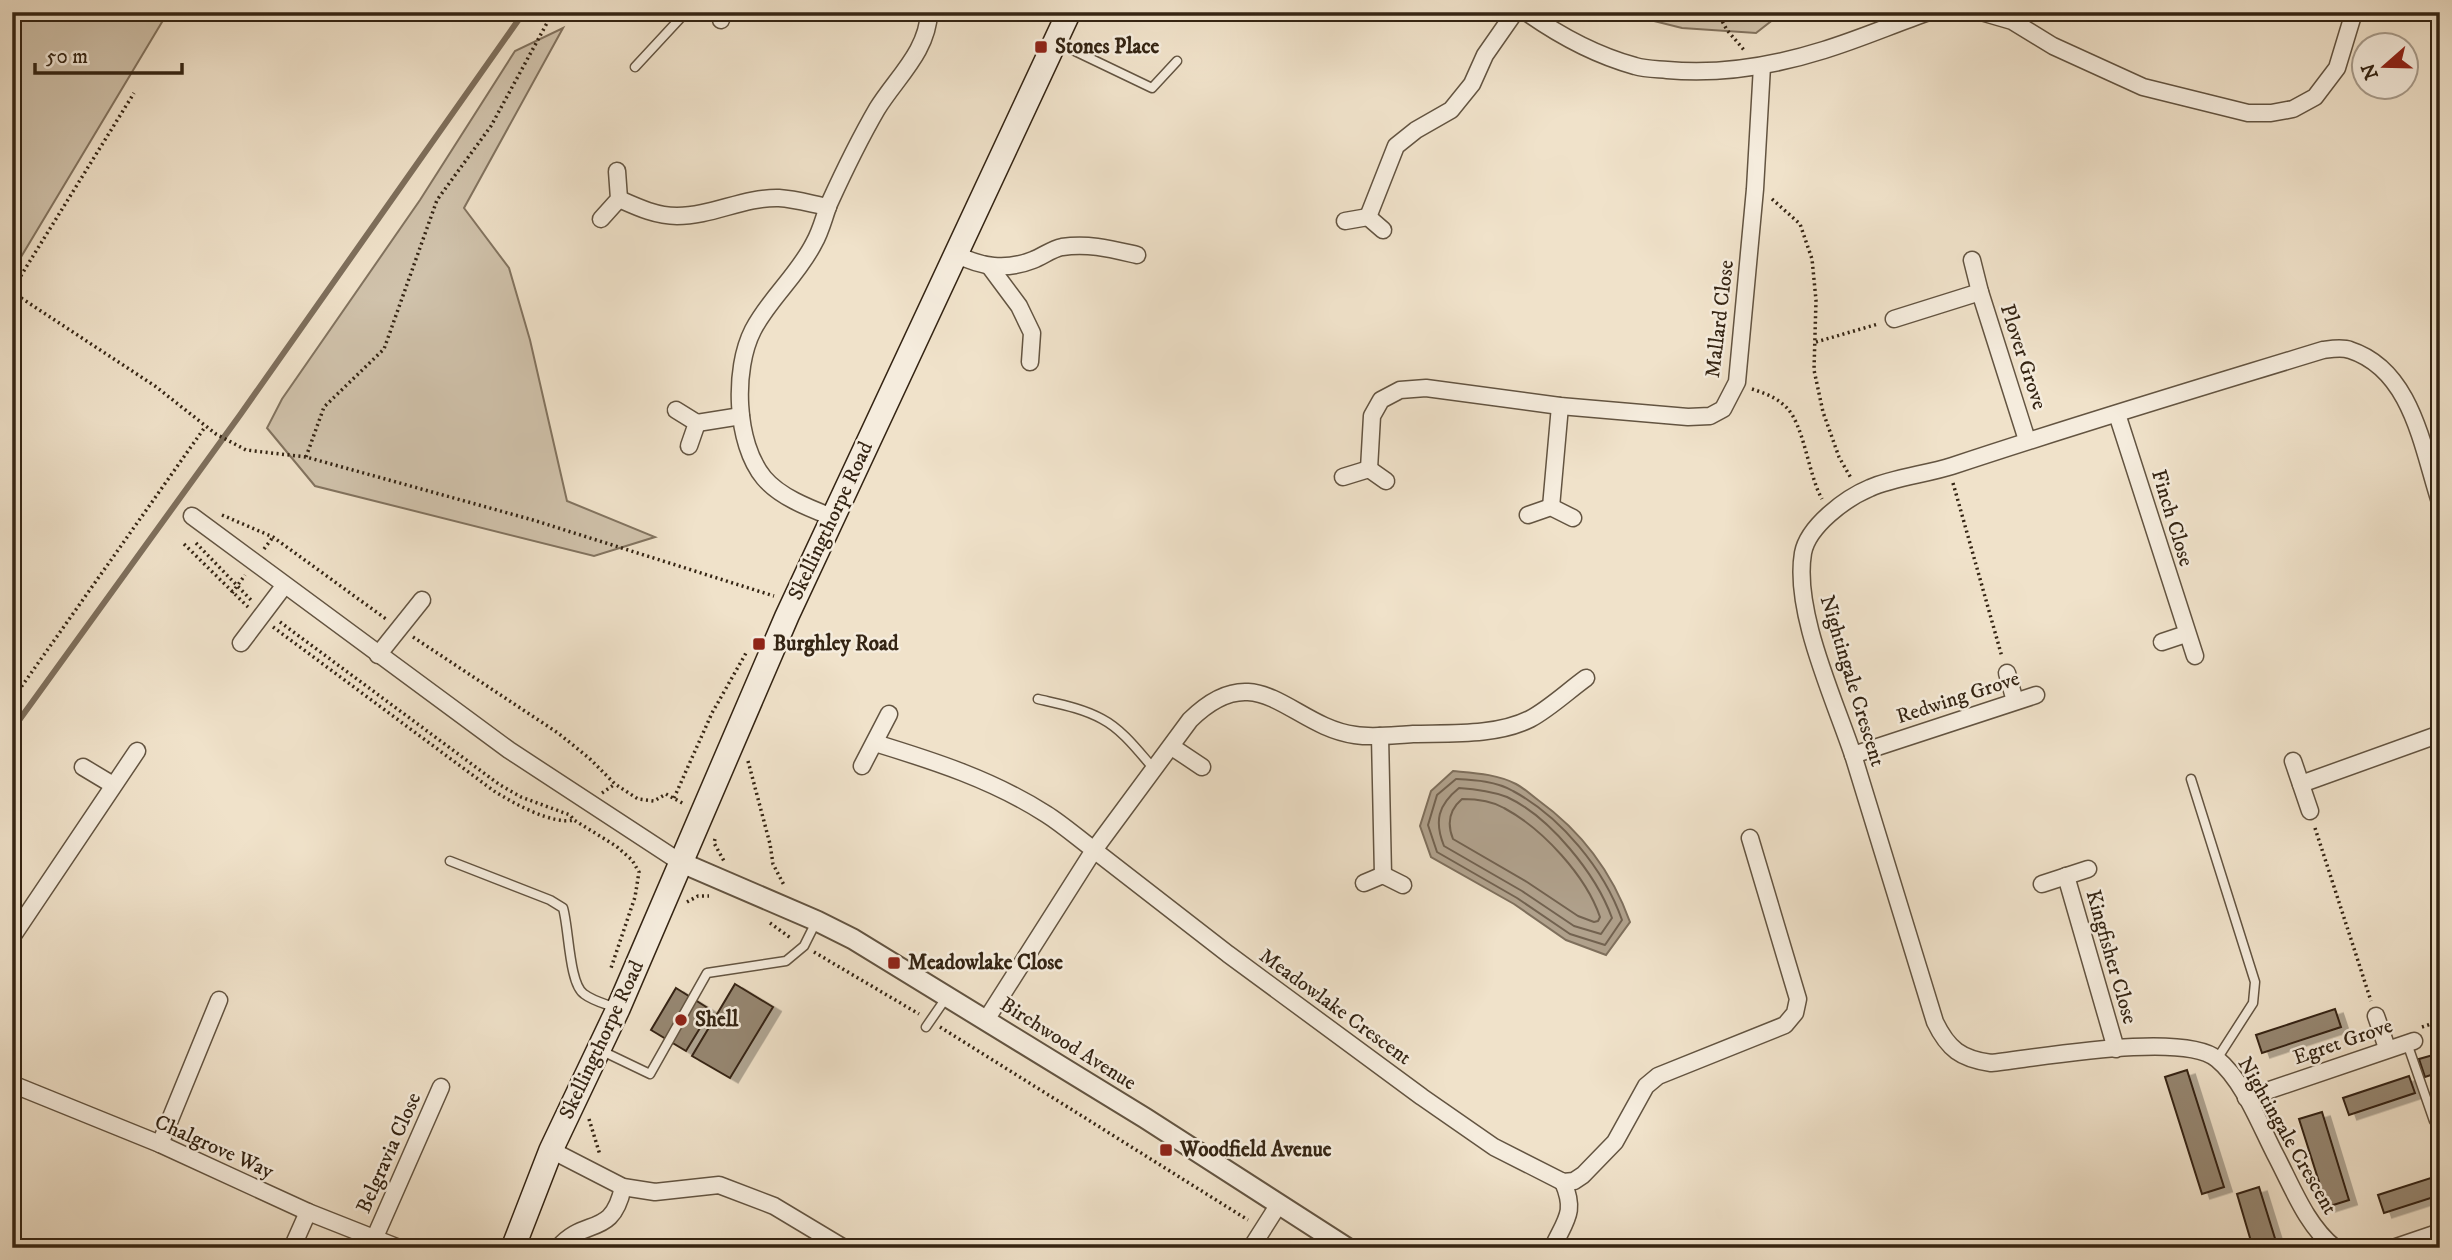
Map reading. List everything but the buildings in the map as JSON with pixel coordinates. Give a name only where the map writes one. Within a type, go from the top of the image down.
[{"type":"main road","name":"Skellingthorpe Road","points":[[513,1248],[551,1150],[618,1009],[832,517],[1069,12]]},
{"type":"street","points":[[832,517],[781,493],[764,478],[750,456],[741,416],[739,390],[743,360],[753,331],[815,243],[858,141],[883,100],[908,68],[922,42],[929,12]]},
{"type":"street","points":[[1368,217],[1396,146],[1416,130],[1451,110],[1472,84],[1485,55],[1515,12]]},
{"type":"street","points":[[1526,12],[1560,36],[1601,55],[1638,67],[1685,72],[1754,68],[1825,50],[1930,12]]},
{"type":"street","points":[[1981,12],[2014,17],[2053,47],[2143,87],[2248,113],[2293,110],[2315,97],[2337,68],[2354,12]]},
{"type":"street","name":"Mallard Close","points":[[1369,469],[1372,416],[1381,400],[1400,390],[1426,388],[1560,406],[1688,417],[1710,416],[1723,410],[1737,382],[1755,189],[1754,68]]},
{"type":"street","points":[[601,219],[620,199],[617,171]]},
{"type":"street","points":[[620,199],[648,212],[677,216],[740,202],[779,198],[828,207]]},
{"type":"street","points":[[1345,220],[1368,217],[1383,230]]},
{"type":"street","points":[[955,254],[990,267],[1010,268],[1059,247],[1088,244],[1137,255]]},
{"type":"street","points":[[1972,260],[1980,292]]},
{"type":"street","points":[[990,267],[1019,306],[1032,332],[1030,362]]},
{"type":"street","name":"Plover Grove","points":[[1894,319],[1980,292],[2027,440]]},
{"type":"street","name":"Nightingale Crescent","points":[[2335,1248],[2323,1238],[2305,1211],[2246,1098],[2228,1070],[2217,1059],[2191,1048],[2163,1046],[1991,1063],[1961,1055],[1945,1042],[1935,1022],[1853,755],[1808,623],[1801,588],[1803,551],[1811,534],[1833,511],[1870,488],[1949,467],[2027,440],[2323,350],[2347,349],[2369,359],[2394,381],[2408,402],[2440,502]]},
{"type":"street","points":[[1551,507],[1560,406]]},
{"type":"street","points":[[676,410],[697,423],[741,416]]},
{"type":"street","name":"Finch Close","points":[[2117,414],[2195,656]]},
{"type":"street","points":[[689,446],[697,423]]},
{"type":"street","points":[[1343,477],[1369,469],[1386,481]]},
{"type":"street","points":[[1528,515],[1551,507],[1573,519]]},
{"type":"street","points":[[191,516],[509,750],[680,862]]},
{"type":"street","points":[[241,643],[284,586]]},
{"type":"street","points":[[378,655],[422,600]]},
{"type":"street","points":[[2162,642],[2186,634]]},
{"type":"street","points":[[2007,673],[2015,701]]},
{"type":"street","points":[[986,1020],[1094,850],[1190,720],[1203,707],[1221,696],[1240,692],[1265,695],[1282,701],[1331,728],[1354,735],[1485,732],[1529,719],[1586,678]]},
{"type":"street","name":"Redwing Grove","points":[[1853,755],[2036,695]]},
{"type":"street","points":[[862,766],[889,714]]},
{"type":"street","points":[[2301,784],[2440,734]]},
{"type":"street","points":[[1380,736],[1383,875]]},
{"type":"street","name":"Meadowlake Crescent","points":[[876,743],[934,760],[985,781],[1046,814],[1228,954],[1422,1097],[1494,1147],[1563,1182]]},
{"type":"street","points":[[1172,747],[1202,766]]},
{"type":"street","points":[[12,937],[137,751]]},
{"type":"street","points":[[2293,761],[2310,811]]},
{"type":"street","points":[[83,767],[113,785]]},
{"type":"street","points":[[1553,1247],[1569,1213],[1571,1201],[1563,1182],[1574,1181],[1583,1175],[1615,1142],[1646,1086],[1658,1076],[1784,1026],[1795,1013],[1798,999],[1750,838]]},
{"type":"street","name":"Birchwood Avenue","points":[[680,862],[817,920],[853,939],[948,995],[1347,1248]]},
{"type":"street","name":"Kingfisher Close","points":[[2042,884],[2088,869]]},
{"type":"street","points":[[1364,883],[1383,875],[1403,885]]},
{"type":"street","name":"Kingfisher Close","points":[[2066,876],[2116,1049]]},
{"type":"street","points":[[160,1144],[219,1000]]},
{"type":"street","points":[[2375,1016],[2387,1048]]},
{"type":"street","name":"Egret Grove","points":[[2246,1098],[2410,1042]]},
{"type":"street","name":"Chalgrove Way","points":[[12,1084],[160,1144],[308,1212],[399,1248]]},
{"type":"street","name":"Belgravia Close","points":[[375,1237],[441,1087]]},
{"type":"street","points":[[551,1150],[624,1187],[655,1192],[719,1185],[774,1206],[844,1248]]},
{"type":"street","points":[[558,1248],[576,1232],[609,1220],[620,1201],[624,1187]]},
{"type":"street","points":[[1251,1248],[1279,1204]]},
{"type":"street","points":[[292,1248],[308,1212]]},
{"type":"street","points":[[2393,1248],[2440,1232]]},
{"type":"lane","points":[[635,67],[686,12]]},
{"type":"lane","points":[[1055,42],[1152,88],[1177,61]]},
{"type":"lane","points":[[1038,698],[1103,719],[1125,737],[1154,769]]},
{"type":"lane","points":[[2191,779],[2255,982],[2253,1003],[2217,1059]]},
{"type":"lane","points":[[450,861],[550,900],[563,908],[568,924],[574,983],[583,994],[618,1009]]},
{"type":"lane","points":[[599,1050],[650,1074],[707,973],[786,961],[804,946],[817,920]]},
{"type":"lane","points":[[926,1027],[948,995]]},
{"type":"lane","points":[[2410,1042],[2434,1121],[2440,1126]]},
{"type":"path","points":[[306,457],[324,407],[384,349],[437,200],[491,126],[553,12]]},
{"type":"path","points":[[1717,12],[1754,68]]},
{"type":"path","points":[[134,93],[12,291],[155,386],[205,427],[246,450],[306,457],[533,520],[794,603]]},
{"type":"path","points":[[1755,189],[1775,201],[1800,224],[1812,259],[1816,300],[1814,370],[1823,412],[1839,457],[1860,494]]},
{"type":"path","points":[[1816,342],[1894,319]]},
{"type":"path","points":[[1737,382],[1774,397],[1794,416],[1812,478],[1821,498],[1833,511]]},
{"type":"path","points":[[12,700],[205,427]]},
{"type":"path","points":[[1949,467],[2007,673]]},
{"type":"path","points":[[189,537],[215,561],[263,614],[494,791],[516,805],[540,814],[566,822],[574,820]]},
{"type":"path","points":[[184,544],[209,567],[230,592],[500,785],[521,797],[570,815],[616,846],[632,860],[639,872],[635,897],[625,921]]},
{"type":"path","points":[[615,784],[638,799],[654,800],[666,794],[674,798],[712,713],[751,644]]},
{"type":"path","points":[[747,759],[773,864],[790,895]]},
{"type":"path","points":[[2310,811],[2375,1016]]},
{"type":"path","points":[[716,834],[714,843],[726,866]]},
{"type":"path","points":[[683,910],[687,902],[698,897],[713,896]]},
{"type":"path","points":[[815,953],[919,1014]]},
{"type":"path","points":[[940,1026],[1251,1223]]},
{"type":"path","points":[[1274,1237],[1291,1248]]},
{"type":"shaded area","points":[[12,12],[168,12],[12,272]]},
{"type":"shaded area","points":[[1618,12],[1783,12],[1756,33],[1682,28]]},
{"type":"shaded area","points":[[563,28],[464,208],[509,268],[530,340],[567,501],[655,537],[594,556],[315,486],[267,428],[282,399],[420,200],[515,51]]},
{"type":"water","points":[[1453,771],[1493,776],[1516,784],[1554,812],[1581,839],[1614,886],[1630,922],[1606,955],[1566,940],[1514,904],[1431,857],[1420,826],[1431,791]]},
{"type":"waterway","points":[[12,730],[240,415],[524,12]]},
{"type":"place","name":"Stones Place","points":[[1041,47]]},
{"type":"place","name":"Burghley Road","points":[[759,644]]},
{"type":"place","name":"Meadowlake Close","points":[[894,963]]},
{"type":"place","name":"Shell","points":[[681,1020]]},
{"type":"place","name":"Woodfield Avenue","points":[[1166,1150]]}]
